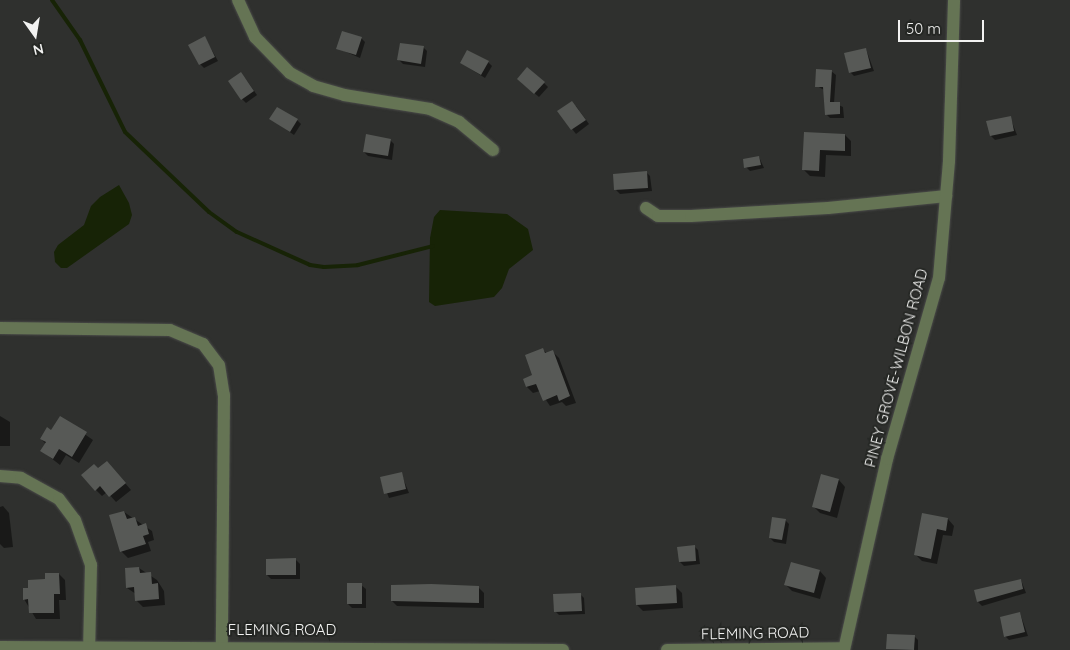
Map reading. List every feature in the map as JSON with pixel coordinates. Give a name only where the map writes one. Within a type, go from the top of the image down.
[{"type":"street","points":[[238,0],[255,36],[290,73],[313,86],[344,95],[430,109],[459,122],[493,150]]},
{"type":"street","name":"PINEY GROVE-WILBON ROAD","points":[[844,649],[887,459],[939,278],[946,196],[954,0]]},
{"type":"street","points":[[646,208],[658,216],[691,216],[838,207],[946,196]]},
{"type":"street","points":[[0,328],[170,330],[203,344],[219,365],[225,422],[222,646]]},
{"type":"street","points":[[0,476],[21,478],[59,499],[75,520],[91,565],[89,648]]},
{"type":"street","name":"FLEMING ROAD","points":[[0,647],[222,646],[563,650]]},
{"type":"street","name":"FLEMING ROAD","points":[[667,650],[844,649]]},
{"type":"shaded area","points":[[119,185],[129,203],[132,215],[129,224],[67,268],[61,268],[55,262],[54,252],[58,245],[84,225],[91,206],[100,197]]},
{"type":"shaded area","points":[[440,210],[507,214],[528,229],[533,250],[509,269],[502,288],[494,297],[435,306],[429,302],[430,238],[434,217]]},
{"type":"building","points":[[342,31],[362,37],[356,55],[336,49]]},
{"type":"building","points":[[205,36],[215,57],[199,65],[188,45]]},
{"type":"building","points":[[400,43],[424,46],[421,64],[397,60]]},
{"type":"building","points":[[866,48],[871,68],[849,73],[844,53]]},
{"type":"building","points":[[467,50],[489,61],[481,75],[460,63]]},
{"type":"building","points":[[527,67],[545,82],[534,94],[517,79]]},
{"type":"building","points":[[816,69],[832,70],[830,102],[840,102],[840,114],[825,115],[823,87],[815,87]]},
{"type":"building","points":[[241,72],[254,91],[241,100],[228,81]]},
{"type":"building","points":[[572,101],[586,120],[571,130],[557,111]]},
{"type":"building","points":[[277,107],[298,119],[290,132],[269,119]]},
{"type":"building","points":[[1011,116],[1014,131],[990,136],[986,121]]},
{"type":"building","points":[[804,132],[845,134],[845,151],[820,150],[819,171],[802,170]]},
{"type":"building","points":[[366,134],[391,139],[388,156],[363,152]]},
{"type":"building","points":[[759,156],[761,165],[744,168],[743,159]]},
{"type":"building","points":[[647,171],[648,188],[614,190],[613,174]]},
{"type":"building","points":[[543,348],[545,353],[553,350],[570,396],[559,401],[557,395],[543,401],[536,384],[526,387],[523,379],[532,375],[525,355]]},
{"type":"building","points":[[60,416],[87,432],[72,457],[59,449],[53,459],[40,451],[46,442],[40,439],[47,427],[51,430]]},
{"type":"building","points":[[107,461],[126,483],[109,497],[100,486],[95,491],[81,475],[94,464],[98,468]]},
{"type":"building","points":[[402,472],[406,489],[384,494],[380,477]]},
{"type":"building","points":[[821,474],[839,479],[830,512],[812,507]]},
{"type":"building","points":[[124,511],[127,519],[135,517],[138,526],[146,523],[149,534],[143,536],[146,544],[120,552],[109,515]]},
{"type":"building","points":[[922,513],[948,518],[946,531],[937,529],[931,559],[914,555]]},
{"type":"building","points":[[772,517],[786,519],[782,540],[769,538]]},
{"type":"building","points":[[695,545],[696,561],[679,562],[677,547]]},
{"type":"building","points":[[296,558],[296,575],[266,575],[266,559]]},
{"type":"building","points":[[791,562],[820,570],[814,593],[784,585]]},
{"type":"building","points":[[139,567],[140,573],[151,572],[152,584],[158,583],[159,599],[135,601],[134,587],[126,588],[125,568]]},
{"type":"building","points":[[45,573],[59,573],[60,594],[54,594],[54,613],[29,613],[28,599],[23,600],[23,588],[28,588],[28,580],[45,579]]},
{"type":"building","points":[[1021,579],[1023,589],[977,602],[974,590]]},
{"type":"building","points":[[347,583],[362,583],[362,604],[347,604]]},
{"type":"building","points":[[391,585],[479,586],[479,603],[391,601]]},
{"type":"building","points":[[676,585],[677,603],[636,605],[635,588]]},
{"type":"building","points":[[581,593],[582,611],[554,612],[553,594]]},
{"type":"building","points":[[1020,612],[1025,632],[1004,637],[1000,617]]},
{"type":"building","points":[[887,634],[915,635],[914,650],[886,649]]},
{"type":"waterway","points":[[52,0],[80,40],[125,132],[209,212],[237,232],[310,265],[324,267],[358,265],[433,246]]}]
